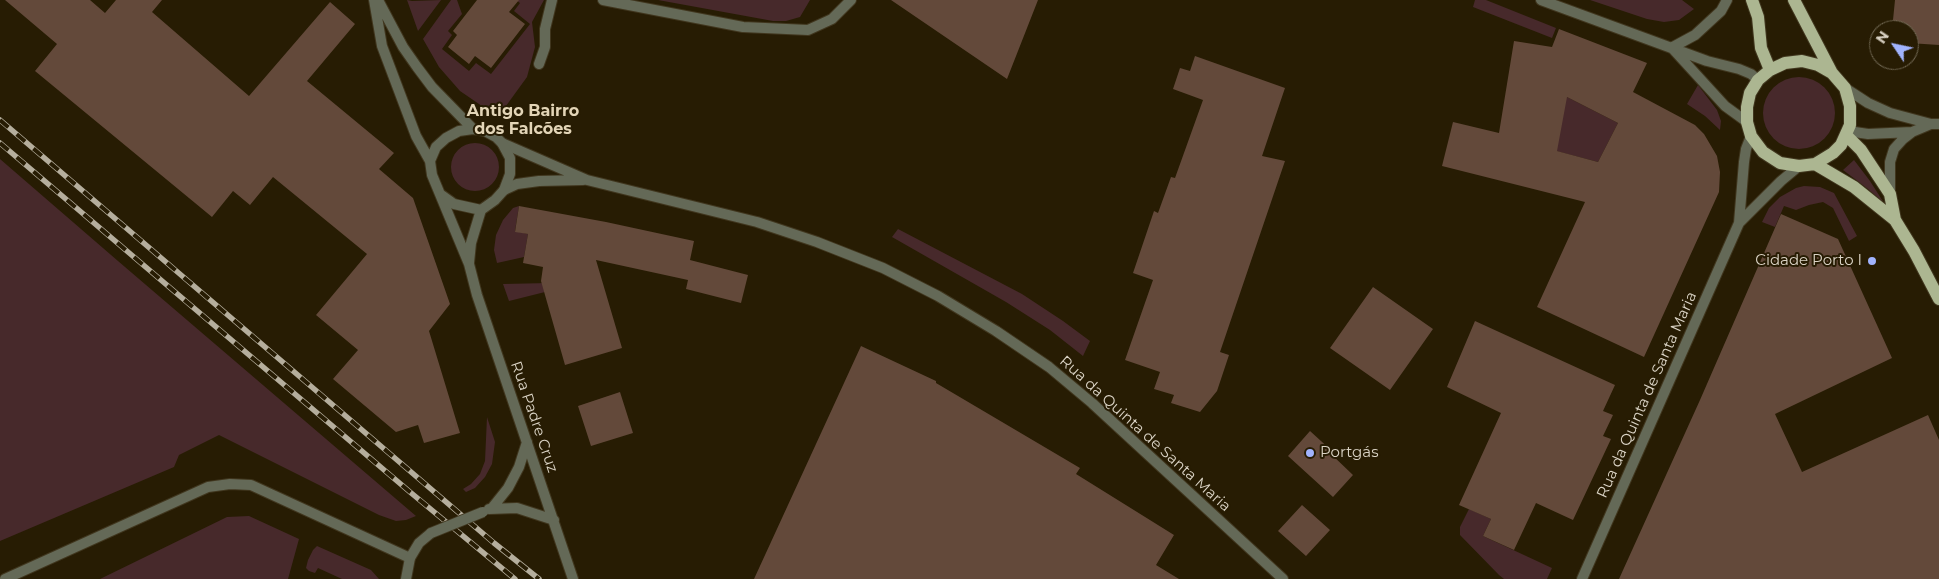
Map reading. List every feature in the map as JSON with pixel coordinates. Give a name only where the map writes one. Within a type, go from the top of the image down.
[{"type":"main road","points":[[1752,0],[1758,17],[1761,48],[1770,70]]},
{"type":"main road","points":[[1794,0],[1832,73],[1845,88],[1850,106],[1847,133],[1833,153],[1815,164],[1799,166],[1780,163],[1763,152],[1751,136],[1747,122],[1747,107],[1750,93],[1758,80],[1770,70],[1785,63],[1802,61],[1818,65],[1832,73]]},
{"type":"main road","points":[[1847,133],[1861,150],[1890,194],[1895,220]]},
{"type":"main road","points":[[1815,164],[1854,187],[1895,220],[1914,251],[1939,299]]},
{"type":"street","name":"Rua Padre Cruz","points":[[376,0],[403,47],[432,87],[474,129],[485,131],[502,143]]},
{"type":"street","name":"Rua Padre Cruz","points":[[376,0],[382,46],[416,136],[430,161],[432,175],[469,264],[477,295],[574,579]]},
{"type":"street","points":[[539,64],[544,47],[545,29],[552,0]]},
{"type":"street","points":[[603,0],[743,27],[808,30],[832,19],[850,0]]},
{"type":"street","points":[[1541,0],[1707,61],[1739,69],[1751,74],[1758,80]]},
{"type":"street","points":[[1671,48],[1695,35],[1721,11],[1726,0]]},
{"type":"street","points":[[1671,48],[1725,106],[1747,122]]},
{"type":"street","points":[[1845,88],[1868,103],[1890,113],[1935,124]]},
{"type":"street","points":[[1847,133],[1912,132],[1935,124]]},
{"type":"street","points":[[430,161],[436,147],[446,138],[459,131],[474,129]]},
{"type":"street","points":[[1890,194],[1890,162],[1894,150],[1912,132]]},
{"type":"street","name":"Rua da Quinta de Santa Maria","points":[[1582,579],[1739,223],[1744,162],[1751,136]]},
{"type":"street","points":[[440,194],[454,204],[481,210],[495,200],[504,190],[510,174],[510,158],[502,143]]},
{"type":"street","name":"Rua da Quinta de Santa Maria","points":[[502,143],[587,180],[765,225],[817,242],[883,268],[938,296],[996,331],[1049,367],[1092,403],[1283,579]]},
{"type":"street","name":"Rua da Quinta de Santa Maria","points":[[1739,223],[1781,181],[1799,166]]},
{"type":"street","name":"Rua da Quinta de Santa Maria","points":[[504,190],[518,184],[540,181],[587,180]]},
{"type":"street","name":"Rua Padre Cruz","points":[[469,264],[471,243],[481,210]]},
{"type":"street","points":[[488,510],[508,488],[519,467],[527,442]]},
{"type":"street","points":[[5,579],[208,487],[230,484],[251,485],[410,558]]},
{"type":"street","points":[[406,579],[410,558],[419,543],[431,533],[488,510],[517,508],[554,520]]},
{"type":"shaded area","points":[[407,0],[412,1],[441,0],[418,31]]},
{"type":"shaded area","points":[[451,0],[457,0],[462,14],[448,31],[452,35],[442,49],[469,71],[476,63],[491,74],[530,24],[514,11],[520,3],[516,0],[544,0],[532,22],[535,47],[527,77],[498,117],[460,91],[439,67],[423,39]]},
{"type":"shaded area","points":[[658,0],[810,0],[800,17],[786,21],[773,21]]},
{"type":"shaded area","points":[[1475,0],[1486,0],[1556,28],[1552,38],[1473,7]]},
{"type":"shaded area","points":[[1590,0],[1682,0],[1694,9],[1679,20],[1664,22],[1647,19]]},
{"type":"shaded area","points":[[1799,77],[1819,83],[1829,93],[1835,113],[1829,133],[1819,143],[1799,149],[1779,143],[1769,133],[1763,113],[1769,93],[1779,83]]},
{"type":"shaded area","points":[[1698,85],[1717,110],[1721,121],[1720,130],[1705,116],[1687,104]]},
{"type":"shaded area","points":[[1565,96],[1618,123],[1598,162],[1556,151]]},
{"type":"shaded area","points":[[470,143],[480,143],[492,150],[499,162],[499,172],[492,184],[480,191],[470,191],[462,187],[455,180],[451,172],[451,162],[455,154],[462,147]]},
{"type":"shaded area","points":[[0,159],[416,516],[396,521],[379,515],[219,435],[179,455],[174,467],[0,541]]},
{"type":"shaded area","points":[[1854,160],[1870,181],[1884,203],[1843,170]]},
{"type":"shaded area","points":[[1804,186],[1820,187],[1834,193],[1857,236],[1849,241],[1833,208],[1823,202],[1796,210],[1784,206],[1775,227],[1762,222],[1769,208],[1780,197],[1796,188]]},
{"type":"shaded area","points":[[519,206],[515,231],[528,234],[524,257],[497,263],[494,250],[496,235],[503,220],[513,208]]},
{"type":"shaded area","points":[[898,229],[1022,294],[1063,321],[1090,341],[1083,356],[1050,330],[1006,302],[892,237]]},
{"type":"shaded area","points":[[549,283],[549,291],[509,301],[503,284]]},
{"type":"shaded area","points":[[487,417],[495,442],[492,464],[485,477],[475,488],[466,492],[463,489],[471,484],[480,474],[485,461]]},
{"type":"shaded area","points":[[1469,509],[1491,519],[1483,536],[1552,568],[1547,579],[1504,579],[1499,575],[1460,535],[1460,527]]},
{"type":"shaded area","points":[[249,516],[299,539],[288,579],[100,579],[227,517]]},
{"type":"shaded area","points":[[317,546],[371,570],[379,579],[342,579],[318,568],[315,573],[309,571],[306,568],[308,560]]},
{"type":"building","points":[[5,0],[90,0],[105,13],[116,0],[162,0],[152,12],[249,96],[330,2],[355,24],[307,81],[394,153],[379,169],[413,198],[450,304],[429,331],[460,433],[424,443],[418,425],[396,432],[333,379],[358,350],[316,315],[367,254],[273,177],[250,205],[233,191],[212,217],[35,71],[57,44]]},
{"type":"building","points":[[477,0],[519,0],[509,12],[525,24],[491,68],[475,56],[469,64],[448,47],[457,35],[453,31]]},
{"type":"building","points":[[891,0],[1038,0],[1007,79]]},
{"type":"building","points":[[1895,0],[1939,0],[1939,45],[1919,44],[1919,20],[1893,20]]},
{"type":"building","points":[[1559,29],[1647,63],[1633,92],[1695,125],[1704,134],[1717,156],[1720,172],[1719,192],[1644,357],[1537,307],[1585,202],[1442,166],[1453,122],[1499,133],[1514,41],[1552,47]],"holes":[[[1567,97],[1618,123],[1598,162],[1557,151]]]},
{"type":"building","points":[[1195,56],[1285,88],[1262,156],[1285,161],[1220,352],[1229,355],[1217,391],[1200,412],[1171,403],[1174,395],[1154,389],[1160,372],[1125,360],[1153,280],[1133,273],[1154,211],[1158,213],[1171,177],[1175,178],[1203,100],[1173,89],[1180,68],[1190,71]]},
{"type":"building","points":[[519,206],[694,241],[690,260],[748,275],[741,303],[686,289],[688,280],[596,260],[622,348],[565,365],[541,281],[543,267],[523,263],[528,234],[515,232]]},
{"type":"building","points":[[1781,214],[1838,239],[1892,358],[1775,414],[1802,472],[1928,415],[1939,440],[1939,579],[1619,579],[1700,400]]},
{"type":"building","points":[[1373,287],[1433,329],[1390,390],[1330,348]]},
{"type":"building","points":[[1475,321],[1615,385],[1603,411],[1613,415],[1603,436],[1611,439],[1573,520],[1536,503],[1514,550],[1483,536],[1491,519],[1459,505],[1501,413],[1447,387]]},
{"type":"building","points":[[861,346],[936,381],[936,383],[1080,468],[1076,474],[1174,535],[1156,565],[1179,579],[754,579]]},
{"type":"building","points":[[620,392],[633,433],[591,446],[578,406]]},
{"type":"building","points":[[1310,431],[1332,451],[1330,453],[1353,475],[1333,497],[1288,456]]},
{"type":"building","points":[[1302,505],[1330,530],[1306,556],[1278,531]]},
{"type":"railway","points":[[0,120],[494,543],[539,579]]},
{"type":"railway","points":[[0,143],[515,579]]},
{"type":"place","name":"Cidade Porto I","points":[[1872,261]]},
{"type":"place","name":"Portgás","points":[[1310,453]]},
{"type":"district","name":"Antigo Bairro dos Falcões","points":[[523,120]]}]
